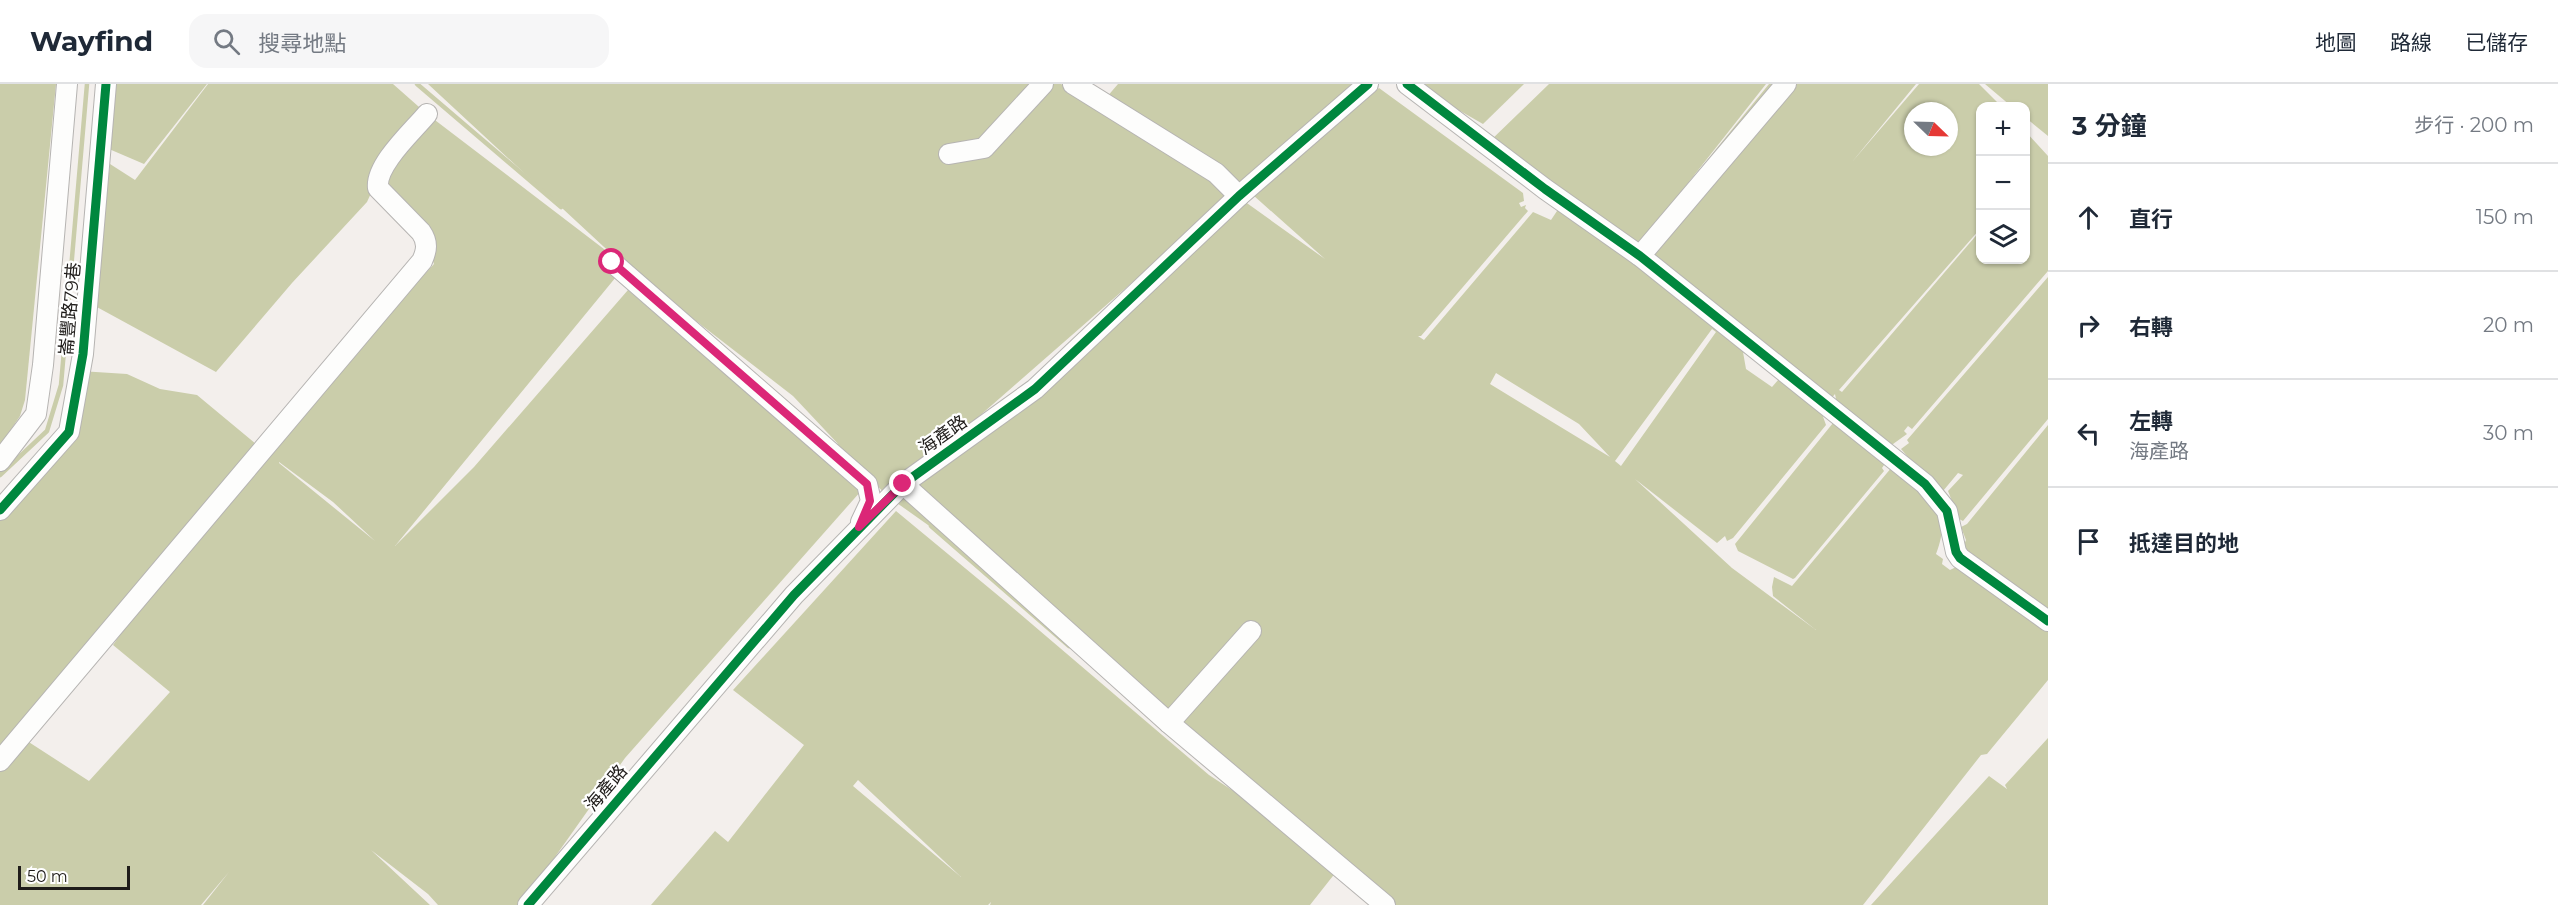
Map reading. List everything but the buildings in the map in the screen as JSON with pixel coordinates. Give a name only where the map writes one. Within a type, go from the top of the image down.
[{"type":"street","points":[[0,461],[36,414],[43,365],[67,84]]},
{"type":"street","name":"崙豐路79巷","points":[[0,510],[69,432],[83,354],[106,84]]},
{"type":"street","points":[[949,154],[984,148],[1043,84]]},
{"type":"street","points":[[1073,84],[1216,173],[1239,196]]},
{"type":"street","name":"海產路","points":[[528,905],[717,682],[794,595],[859,527],[903,484],[1035,389],[1239,196],[1368,84]]},
{"type":"street","points":[[1407,84],[1545,189],[1640,256],[1924,484],[1947,510],[1956,552],[1960,558],[2048,621]]},
{"type":"street","points":[[1640,256],[1785,84]]},
{"type":"street","points":[[0,761],[422,261],[426,252],[426,240],[378,188],[377,179],[382,168],[427,114]]},
{"type":"street","points":[[612,262],[867,484],[870,501],[859,527]]},
{"type":"street","points":[[903,484],[1169,723],[1385,905]]},
{"type":"street","points":[[1169,723],[1251,631]]},
{"type":"shaded area","points":[[0,84],[56,84],[25,400],[20,416],[0,446]]},
{"type":"shaded area","points":[[114,84],[207,84],[144,164],[109,149]]},
{"type":"shaded area","points":[[208,84],[393,84],[427,114],[617,259],[428,84],[1061,84],[1100,105],[1118,84],[1359,84],[896,489],[1022,395],[1237,196],[1325,259],[1253,195],[1379,88],[1523,193],[1524,201],[1519,203],[1521,207],[1526,205],[1525,208],[1528,211],[1421,336],[1418,336],[1424,340],[1533,212],[1551,220],[1561,205],[1488,143],[1549,84],[1766,84],[1677,197],[1769,84],[1916,84],[1852,162],[1919,84],[1979,84],[1997,102],[1976,102],[1976,234],[1839,390],[1842,392],[1976,236],[1976,264],[2030,264],[2030,136],[2048,156],[2048,271],[1912,429],[1908,426],[1904,431],[1907,434],[1893,444],[1884,443],[1837,404],[1835,394],[1821,411],[1826,425],[1733,538],[1727,541],[1725,536],[1717,543],[1635,479],[1732,568],[1816,630],[1773,596],[1774,577],[1792,586],[1892,467],[1926,494],[1940,512],[1941,537],[1936,554],[1943,559],[1942,564],[1950,570],[1956,567],[2048,626],[2048,680],[1987,754],[1981,755],[1863,905],[1389,905],[1340,867],[1310,905],[990,905],[991,902],[988,905],[651,905],[715,831],[728,842],[804,745],[733,690],[896,511],[1209,775],[1287,826],[1027,595],[887,496],[793,396],[625,266],[395,546],[474,467],[628,290],[861,491],[625,758],[521,905],[438,905],[428,894],[371,850],[430,905],[203,905],[229,872],[201,905],[0,905],[0,510],[63,439],[80,371],[127,374],[160,389],[197,395],[262,449],[434,264],[426,240],[377,180],[367,202],[292,283],[216,372],[95,306],[110,164],[135,180]],"holes":[[[1712,329],[1716,332],[1621,466],[1615,461]],[[1743,352],[1779,379],[1772,387],[1746,369]],[[1496,373],[1579,424],[1610,457],[1490,384]],[[279,463],[333,502],[375,541]],[[187,538],[113,645],[170,692],[89,781],[21,737]],[[858,780],[961,877],[853,786]]]},
{"type":"shaded area","points":[[1413,84],[1524,84],[1483,124]]},
{"type":"shaded area","points":[[1985,84],[2048,84],[2048,136],[2030,121],[2030,102],[2006,102]]},
{"type":"shaded area","points":[[2048,277],[2048,419],[1963,521],[1948,503],[1952,501],[1948,491],[1963,475],[1958,473],[1943,491],[1907,460],[1909,458],[1901,449],[1909,443],[1907,440]]},
{"type":"shaded area","points":[[1839,422],[1886,462],[1882,468],[1884,471],[1795,578],[1738,551],[1735,544],[1833,423]]},
{"type":"shaded area","points":[[2048,425],[2048,610],[1961,552],[1966,540],[1961,527],[1967,524]]},
{"type":"shaded area","points":[[2048,738],[2048,905],[1871,905],[1989,776],[2007,789],[2005,785]]},
{"type":"waterway","points":[[0,475],[47,431],[61,385],[87,84]]},
{"type":"waterway","points":[[417,84],[561,207]]},
{"type":"waterway","points":[[838,446],[854,460]]},
{"type":"waterway","points":[[931,526],[1069,646]]},
{"type":"cycle path","points":[[0,510],[69,432],[83,354],[106,84]]},
{"type":"cycle path","points":[[528,905],[794,595],[903,484],[1035,389],[1239,196],[1368,84]]},
{"type":"cycle path","points":[[1407,84],[1545,189],[1640,256],[1925,484],[1947,511],[1956,552],[1960,558],[2048,621]]},
{"type":"route","points":[[612,262],[867,484],[870,501],[859,527],[903,484]]}]
